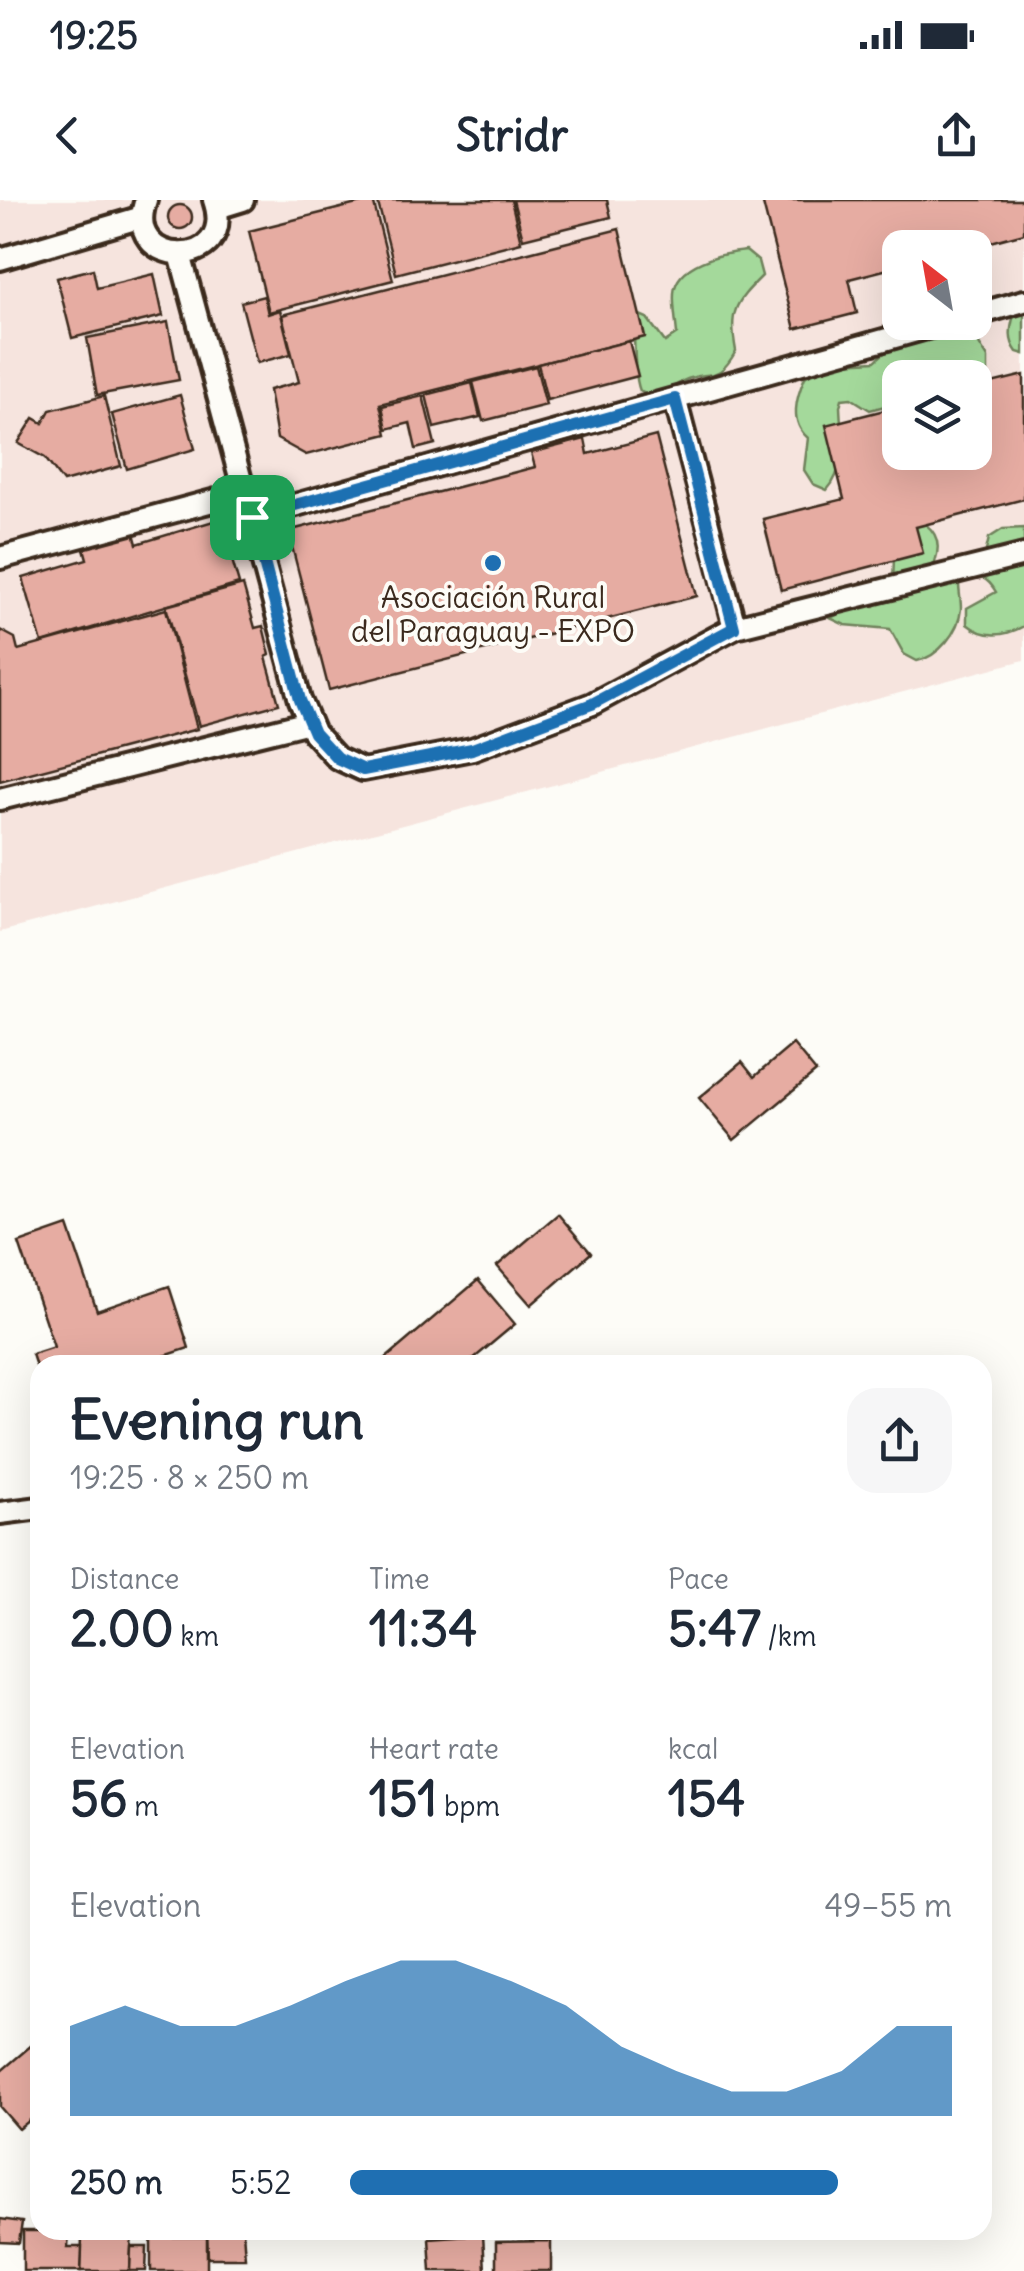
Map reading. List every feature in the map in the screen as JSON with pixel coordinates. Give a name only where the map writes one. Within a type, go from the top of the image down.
[{"type":"lane","points":[[0,259],[144,208],[149,239],[157,247],[191,253],[210,240],[216,230],[216,204],[243,200]]},
{"type":"lane","points":[[180,254],[309,722],[337,758],[363,770],[472,749],[592,704],[734,628],[1024,555]]},
{"type":"lane","points":[[992,310],[1024,301]]},
{"type":"lane","points":[[252,517],[884,340]]},
{"type":"lane","points":[[675,399],[734,628]]},
{"type":"lane","points":[[0,558],[246,492]]},
{"type":"lane","points":[[0,799],[309,722]]},
{"type":"lane","points":[[0,1513],[30,1509]]},
{"type":"shaded area","name":"Asociación Rural del Paraguay - EXPO","points":[[0,200],[1024,200],[1024,660],[0,932]]},
{"type":"green space","points":[[746,251],[758,261],[762,276],[736,309],[736,351],[729,362],[718,372],[683,381],[656,400],[640,391],[633,312],[647,318],[665,342],[677,334],[674,293],[683,274],[702,262]]},
{"type":"green space","points":[[1024,310],[1024,354],[1017,352],[1011,334],[1014,315]]},
{"type":"green space","points":[[917,340],[977,340],[988,360],[882,360],[882,407],[870,410],[851,398],[842,399],[838,472],[827,490],[813,484],[804,470],[808,438],[796,417],[805,377],[826,364],[875,361],[902,344]]},
{"type":"green space","points":[[918,519],[931,529],[937,541],[932,570],[985,555],[989,538],[1003,529],[1024,528],[1024,626],[995,635],[967,624],[967,608],[996,592],[985,579],[971,575],[959,576],[961,609],[952,635],[925,659],[917,661],[904,654],[890,629],[845,625],[830,618],[857,605],[875,606],[893,583],[895,533]]},
{"type":"building","points":[[373,200],[393,280],[269,312],[249,231]]},
{"type":"building","points":[[511,200],[521,242],[396,274],[378,203]]},
{"type":"building","points":[[513,200],[607,200],[611,217],[523,239]]},
{"type":"building","points":[[762,200],[1024,200],[1024,233],[992,242],[992,230],[882,230],[882,271],[849,279],[857,313],[795,329]]},
{"type":"building","points":[[180,205],[192,217],[180,229],[168,217]]},
{"type":"building","points":[[619,229],[645,337],[380,404],[387,434],[306,455],[277,439],[269,390],[299,382],[282,315]]},
{"type":"building","points":[[93,269],[97,288],[154,274],[163,316],[72,338],[57,278]]},
{"type":"building","points":[[264,296],[268,314],[280,310],[291,354],[257,363],[241,302]]},
{"type":"building","points":[[168,322],[179,380],[97,395],[87,338]]},
{"type":"building","points":[[629,341],[638,376],[547,400],[538,364]]},
{"type":"building","points":[[536,366],[546,405],[483,421],[473,382]]},
{"type":"building","points":[[1024,375],[1024,499],[916,527],[923,553],[781,590],[763,519],[844,499],[826,425],[882,411],[882,470],[992,470],[992,383]]},
{"type":"building","points":[[472,383],[480,417],[434,428],[426,395]]},
{"type":"building","points":[[180,395],[195,449],[127,469],[112,414]]},
{"type":"building","points":[[104,396],[121,466],[63,482],[45,458],[18,443],[34,418],[43,423],[50,410]]},
{"type":"building","points":[[423,396],[435,444],[416,449],[410,423],[387,429],[382,406]]},
{"type":"building","name":"Asociación Rural del Paraguay - EXPO","points":[[656,436],[697,596],[329,690],[288,531],[535,467],[531,453],[585,439],[588,454]]},
{"type":"building","points":[[220,519],[239,584],[42,643],[23,578],[87,559],[84,548],[134,533],[137,544]]},
{"type":"building","name":"Asociación Rural del Paraguay - EXPO","points":[[243,585],[255,628],[263,626],[270,655],[266,657],[279,704],[199,726],[166,606]]},
{"type":"building","points":[[166,609],[197,729],[0,781],[0,630],[15,638],[18,650]]},
{"type":"building","points":[[793,1044],[816,1072],[734,1140],[699,1098],[742,1062],[754,1077]]},
{"type":"building","points":[[558,1214],[591,1253],[531,1305],[497,1266]]},
{"type":"building","points":[[68,1226],[97,1311],[169,1286],[189,1348],[168,1355],[32,1355],[54,1347],[19,1243]]},
{"type":"building","points":[[478,1280],[515,1324],[478,1355],[390,1355]]},
{"type":"building","points":[[30,2046],[30,2120],[19,2129],[0,2107],[0,2072]]},
{"type":"building","points":[[0,2219],[22,2222],[19,2243],[0,2242]]},
{"type":"building","points":[[23,2231],[30,2231],[30,2240],[68,2240],[68,2247],[82,2247],[81,2271],[23,2271]]},
{"type":"building","points":[[82,2240],[132,2240],[130,2271],[81,2271]]},
{"type":"building","points":[[151,2240],[207,2240],[207,2271],[151,2271]]},
{"type":"building","points":[[207,2240],[244,2240],[245,2258],[208,2258]]},
{"type":"building","points":[[429,2240],[483,2240],[485,2271],[431,2271]]},
{"type":"building","points":[[551,2241],[551,2271],[496,2271],[496,2242]]},
{"type":"building","points":[[131,2247],[147,2247],[146,2271],[130,2271]]},
{"type":"place","name":"Asociación Rural del Paraguay - EXPO","points":[[493,563]]},
{"type":"route","points":[[675,399],[734,628],[592,704],[472,749],[363,770],[337,758],[314,733],[300,700],[252,517],[675,399]]}]
